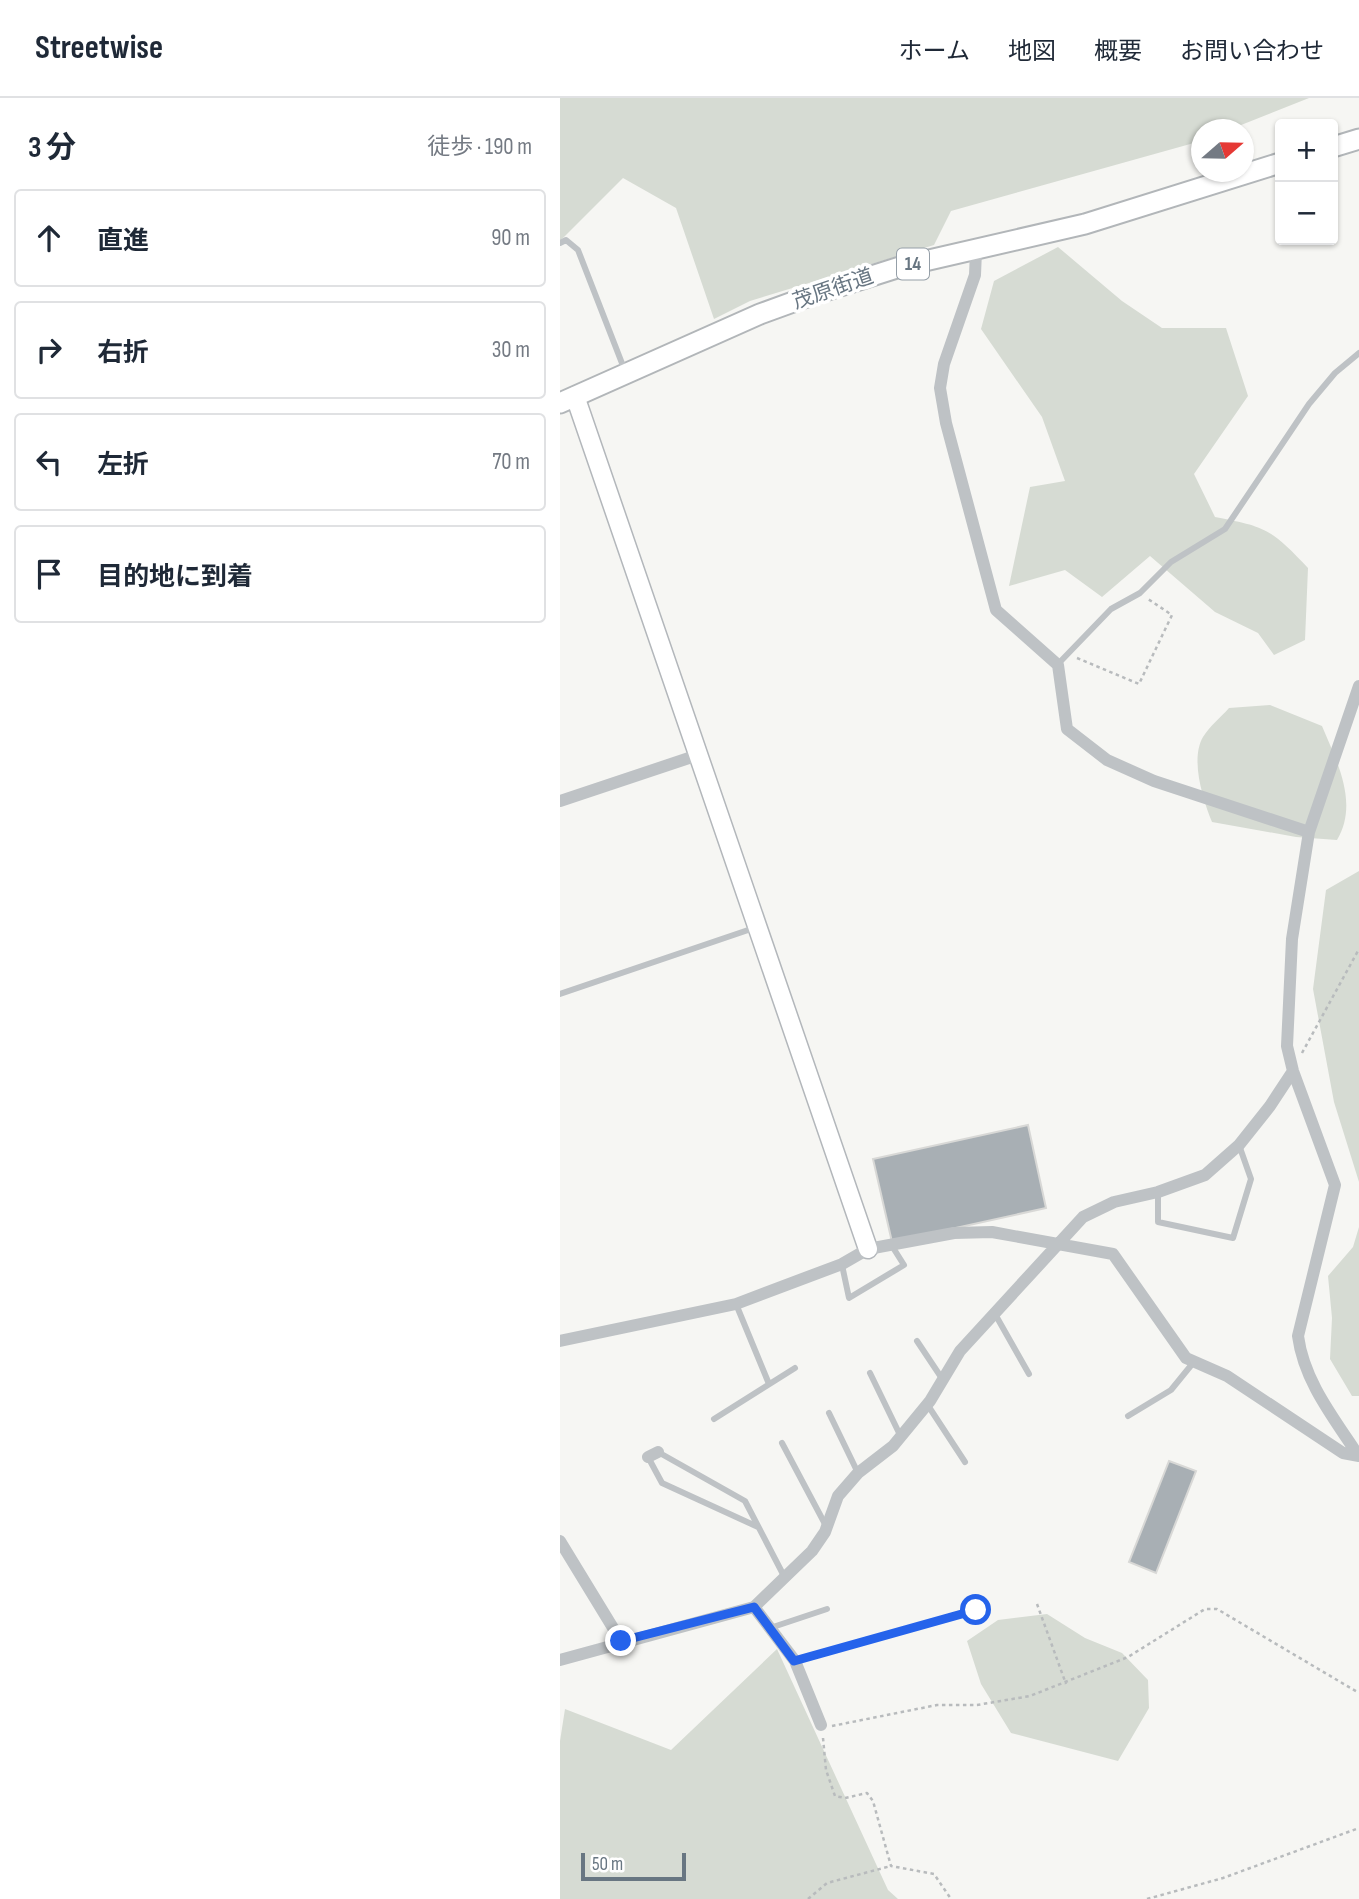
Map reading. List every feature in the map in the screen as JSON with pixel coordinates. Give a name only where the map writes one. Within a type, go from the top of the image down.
[{"type":"main road","points":[[1338,145],[1359,139]]},
{"type":"main road","name":"茂原街道","points":[[567,399],[815,294],[903,266],[1085,224],[1275,165]]},
{"type":"street","points":[[976,251],[975,275],[944,364],[940,388],[946,423],[996,610],[1058,665],[1067,729],[1107,760],[1154,781],[1309,832]]},
{"type":"street","points":[[567,399],[698,755],[868,1249]]},
{"type":"street","points":[[1358,690],[1309,832],[1292,939],[1287,1046],[1293,1071],[1335,1185],[1298,1336],[1301,1360],[1321,1399],[1358,1455]]},
{"type":"street","points":[[560,801],[698,755]]},
{"type":"street","points":[[560,1660],[621,1641],[754,1607],[812,1551],[827,1528],[838,1496],[858,1473],[901,1437],[927,1404],[960,1350],[1083,1217],[1114,1202],[1158,1192],[1205,1175],[1239,1145],[1293,1071]]},
{"type":"street","points":[[560,1341],[736,1304],[842,1264],[868,1249],[954,1233],[992,1232],[1113,1254],[1186,1358],[1227,1377],[1343,1453],[1358,1455]]},
{"type":"street","points":[[560,1541],[621,1641]]},
{"type":"street","points":[[754,1607],[794,1661],[821,1725]]},
{"type":"lane","points":[[560,243],[566,240],[578,250],[626,373]]},
{"type":"lane","points":[[1058,665],[1111,608],[1140,593],[1171,562],[1224,529],[1309,404],[1335,373],[1359,353]]},
{"type":"lane","points":[[560,994],[757,927]]},
{"type":"lane","points":[[1158,1192],[1158,1222],[1233,1238],[1251,1179],[1239,1145]]},
{"type":"lane","points":[[842,1264],[849,1298],[904,1265],[892,1246]]},
{"type":"lane","points":[[736,1304],[769,1384]]},
{"type":"lane","points":[[994,1313],[1029,1374]]},
{"type":"lane","points":[[917,1341],[943,1380]]},
{"type":"lane","points":[[1128,1416],[1171,1390],[1193,1363]]},
{"type":"lane","points":[[714,1419],[794,1368]]},
{"type":"lane","points":[[870,1373],[901,1437]]},
{"type":"lane","points":[[927,1404],[965,1462]]},
{"type":"lane","points":[[830,1413],[858,1473]]},
{"type":"lane","points":[[782,1443],[827,1528]]},
{"type":"lane","points":[[759,1528],[662,1483],[653,1455],[745,1501],[785,1578]]},
{"type":"lane","points":[[770,1628],[827,1609]]},
{"type":"lane","points":[[794,1661],[976,1610]]},
{"type":"path","points":[[1067,655],[1139,684],[1172,615],[1140,593]]},
{"type":"path","points":[[1293,1071],[1359,949]]},
{"type":"path","points":[[1037,1604],[1066,1684]]},
{"type":"path","points":[[891,1866],[873,1801],[867,1793],[845,1798],[835,1797],[826,1770],[821,1725],[837,1727],[937,1705],[977,1705],[1030,1696],[1066,1684],[1128,1657],[1205,1609],[1217,1609],[1359,1693]]},
{"type":"path","points":[[1147,1899],[1223,1878],[1359,1828]]},
{"type":"path","points":[[808,1899],[827,1883],[891,1866],[934,1874],[951,1899]]},
{"type":"shaded area","points":[[560,98],[1309,98],[1254,120],[1191,119],[1191,144],[951,211],[934,245],[750,301],[714,319],[676,208],[623,178],[560,241]]},
{"type":"shaded area","points":[[1058,247],[1122,301],[1162,328],[1226,328],[1248,396],[1194,474],[1215,517],[1258,527],[1276,537],[1308,568],[1305,640],[1274,655],[1258,633],[1215,612],[1150,556],[1102,597],[1065,570],[1009,586],[1030,487],[1065,481],[1042,417],[981,329],[994,281]]},
{"type":"shaded area","points":[[1270,705],[1322,726],[1339,768],[1346,797],[1346,812],[1337,840],[1296,837],[1212,822],[1198,768],[1199,746],[1203,737],[1229,708]]},
{"type":"shaded area","points":[[1359,871],[1359,1182],[1334,1102],[1313,989],[1326,890]]},
{"type":"shaded area","points":[[1359,1227],[1359,1396],[1352,1396],[1330,1359],[1332,1318],[1328,1276],[1353,1247]]},
{"type":"shaded area","points":[[1047,1614],[1085,1638],[1122,1653],[1148,1680],[1149,1708],[1118,1761],[1011,1733],[981,1684],[967,1641],[998,1620]]},
{"type":"shaded area","points":[[777,1649],[888,1890],[898,1899],[560,1899],[560,1741],[565,1709],[671,1750]]},
{"type":"building","points":[[1028,1125],[1046,1208],[892,1242],[873,1159]]},
{"type":"building","points":[[1169,1461],[1196,1471],[1156,1573],[1129,1562]]},
{"type":"route","points":[[621,1641],[754,1607],[794,1661],[976,1610]]}]
